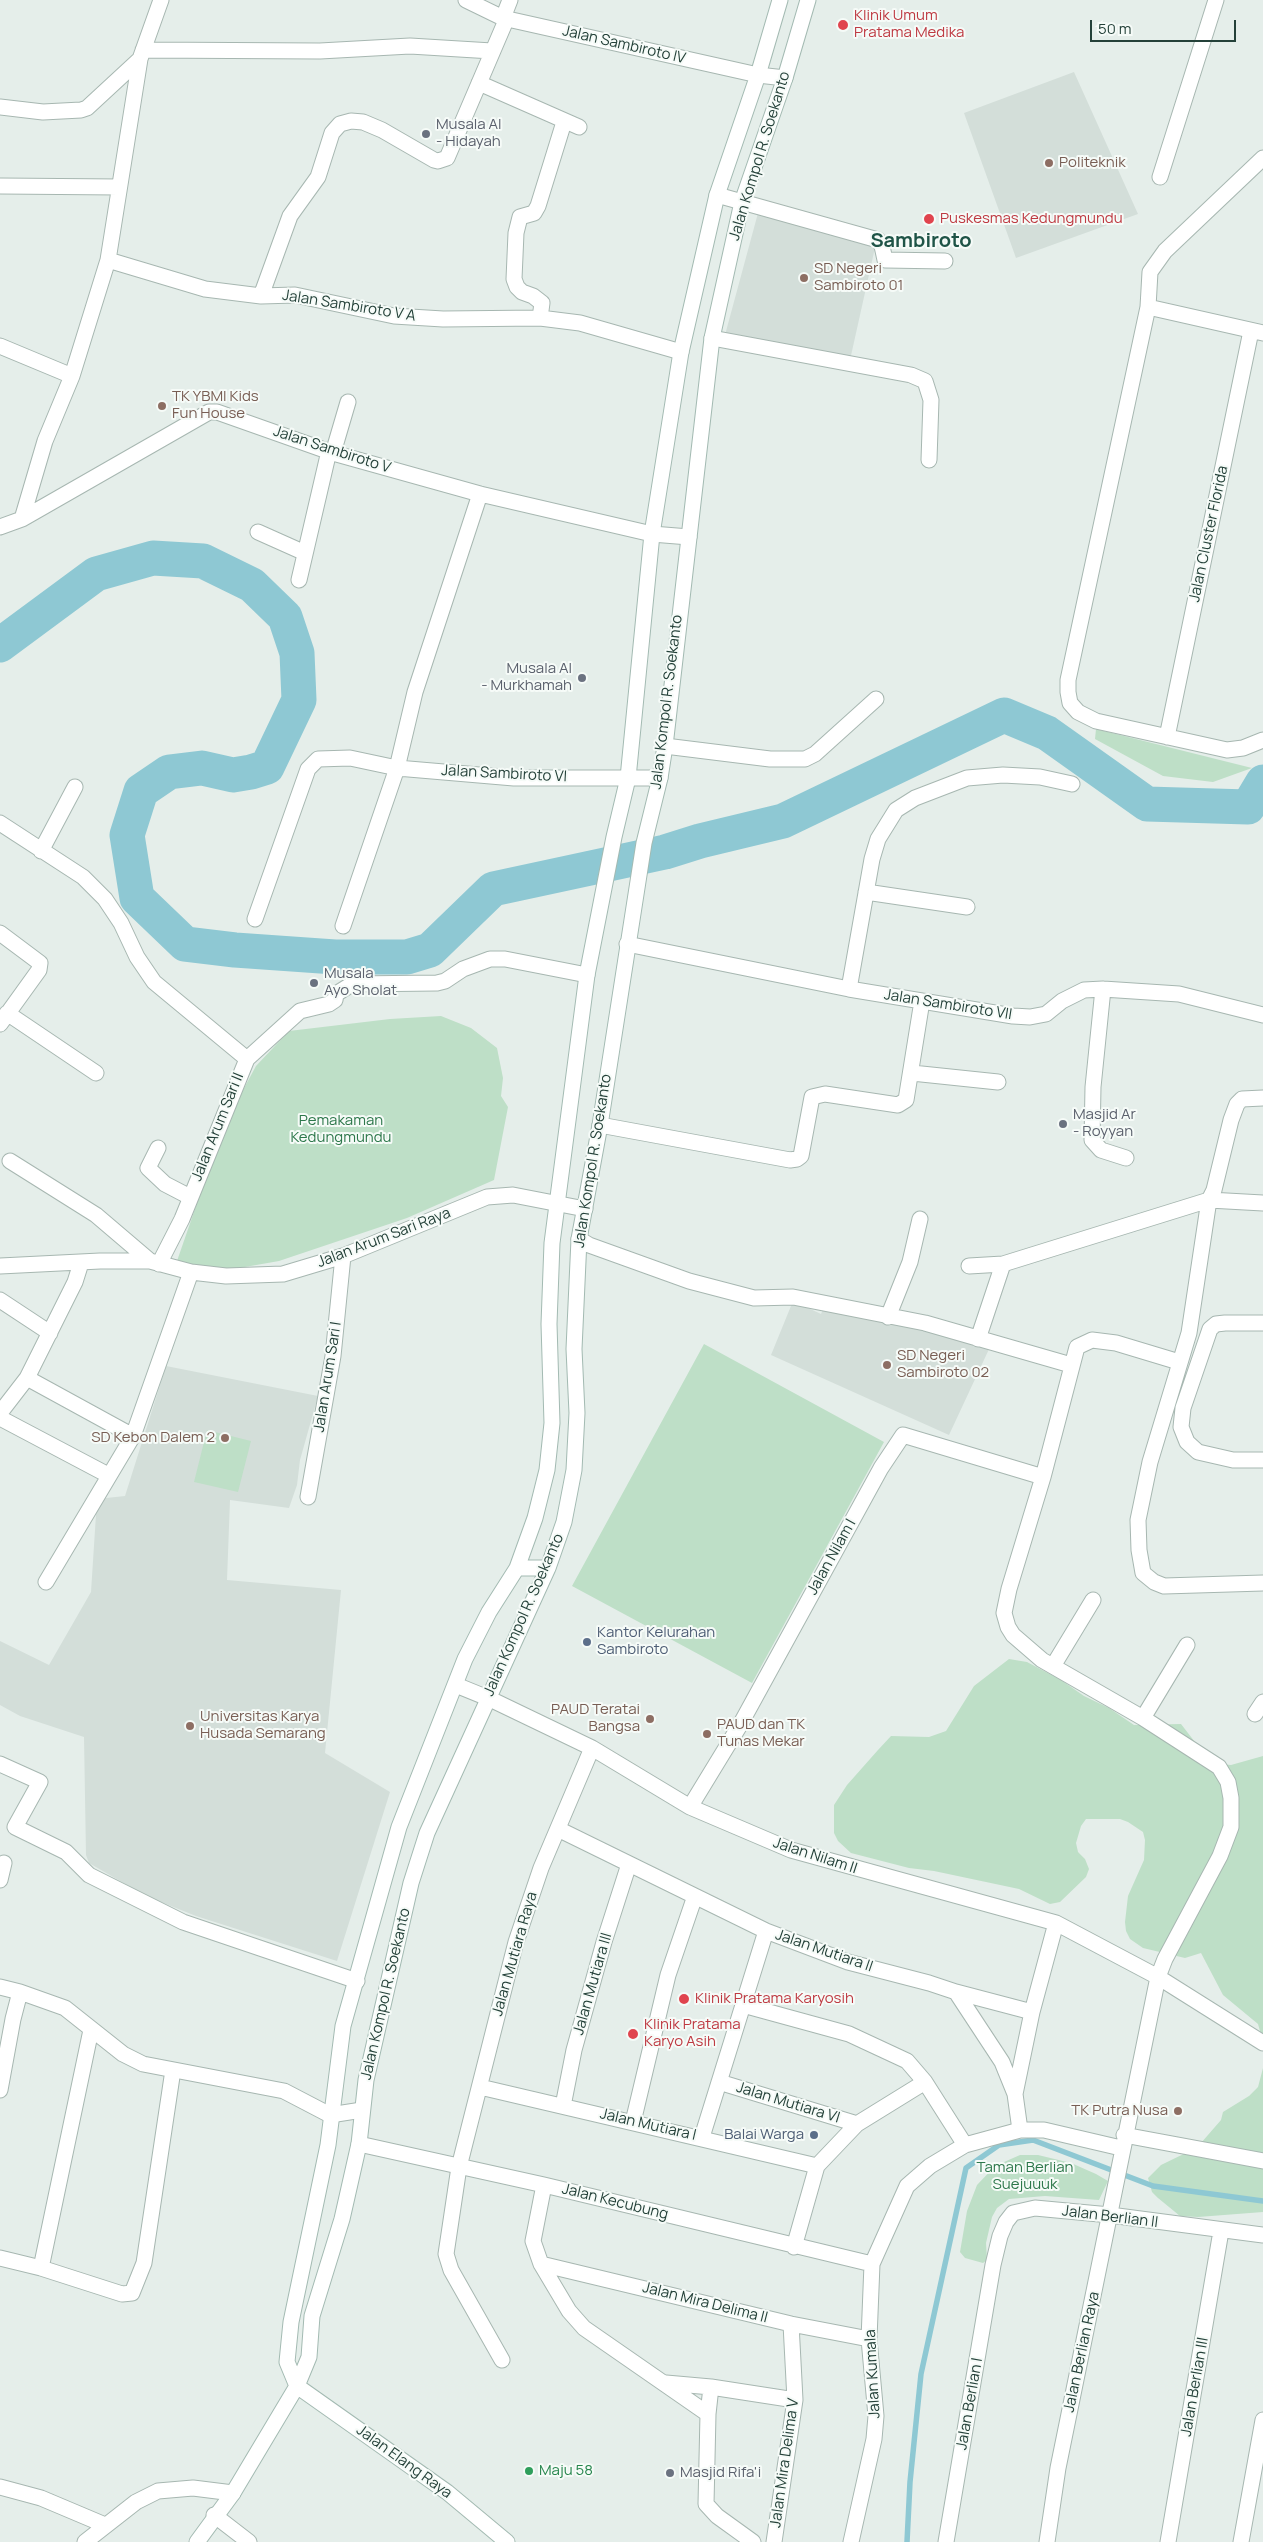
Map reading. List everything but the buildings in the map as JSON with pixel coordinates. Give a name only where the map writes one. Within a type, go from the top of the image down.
[{"type":"street","points":[[22,519],[45,441],[72,376],[108,260],[142,55],[161,0]]},
{"type":"street","name":"Jalan Sambiroto IV","points":[[466,0],[505,18],[758,75],[785,78]]},
{"type":"street","points":[[261,296],[290,216],[318,177],[332,133],[340,124],[351,121],[363,122],[382,130],[434,160],[447,158],[492,51],[510,0]]},
{"type":"street","name":"Jalan Kompol R. Soekanto","points":[[297,2386],[287,2362],[291,2322],[328,2145],[330,2115],[343,2026],[399,1827],[465,1659],[489,1612],[517,1568],[535,1518],[547,1470],[552,1423],[549,1315],[552,1243],[587,975],[598,911],[628,778],[652,534],[681,352],[716,195],[758,75],[780,0]]},
{"type":"street","name":"Jalan Kompol R. Soekanto","points":[[197,2542],[214,2516],[233,2493],[297,2386],[309,2357],[312,2316],[342,2219],[358,2144],[366,2080],[386,1987],[414,1875],[427,1833],[548,1568],[564,1522],[574,1470],[577,1413],[574,1349],[578,1239],[600,1125],[644,843],[660,778],[665,746],[712,338],[742,202],[785,78],[808,0]]},
{"type":"street","points":[[1160,177],[1216,0]]},
{"type":"street","points":[[0,107],[43,112],[87,108],[142,55],[320,51],[410,46],[492,51]]},
{"type":"street","points":[[479,83],[579,127]]},
{"type":"street","points":[[540,318],[542,303],[533,296],[522,292],[517,287],[514,279],[516,233],[520,217],[534,214],[538,206],[564,122]]},
{"type":"street","points":[[1263,158],[1165,251],[1150,272],[1148,307],[1068,680],[1070,703],[1078,712],[1096,721],[1227,750],[1243,748],[1263,740]]},
{"type":"street","points":[[0,186],[119,187]]},
{"type":"street","points":[[716,195],[878,240],[885,260],[945,261]]},
{"type":"street","name":"Jalan Sambiroto V A","points":[[108,260],[205,289],[261,296],[295,296],[394,316],[443,319],[540,318],[580,323],[681,352]]},
{"type":"street","points":[[1148,307],[1257,332]]},
{"type":"street","name":"Jalan Cluster Florida","points":[[1166,737],[1257,332]]},
{"type":"street","points":[[712,338],[911,375],[925,381],[931,400],[930,460]]},
{"type":"street","points":[[0,346],[72,376]]},
{"type":"street","points":[[299,580],[331,452],[348,402]]},
{"type":"street","name":"Jalan Sambiroto V","points":[[0,527],[22,519],[208,412],[225,413],[331,452],[480,494],[652,534],[689,537]]},
{"type":"street","points":[[343,926],[397,768],[415,692],[480,494]]},
{"type":"street","points":[[258,532],[305,553]]},
{"type":"street","points":[[665,746],[770,759],[805,759],[815,754],[876,699]]},
{"type":"street","name":"Jalan Sambiroto VI","points":[[255,919],[308,769],[318,760],[350,758],[397,768],[514,778],[660,778]]},
{"type":"street","points":[[849,989],[866,892],[878,839],[896,810],[915,798],[967,778],[1003,775],[1040,777],[1072,784]]},
{"type":"street","points":[[41,852],[75,786]]},
{"type":"street","points":[[0,823],[41,852],[83,877],[105,899],[121,924],[137,957],[154,982],[247,1059]]},
{"type":"street","points":[[866,892],[967,907]]},
{"type":"street","points":[[0,933],[40,962],[39,970],[4,1018],[96,1073]]},
{"type":"street","name":"Jalan Sambiroto VII","points":[[627,944],[849,989],[1030,1017],[1046,1014],[1062,1001],[1084,990],[1103,989],[1179,994],[1263,1015]]},
{"type":"street","name":"Jalan Arum Sari II","points":[[155,1262],[190,1197],[247,1059],[300,1011],[330,1004],[335,1000],[336,994],[352,984],[437,983],[445,981],[463,969],[490,959],[505,959],[587,975]]},
{"type":"street","points":[[1103,989],[1093,1087],[1092,1140],[1101,1150],[1126,1158]]},
{"type":"street","points":[[600,1125],[794,1160],[801,1156],[812,1097],[825,1094],[898,1105],[906,1100],[912,1073],[922,1001]]},
{"type":"street","points":[[912,1073],[998,1082]]},
{"type":"street","points":[[1263,1098],[1242,1099],[1236,1104],[1214,1190],[1209,1200],[1189,1333],[1144,1483],[1138,1520],[1143,1573],[1154,1582],[1164,1586],[1263,1583]]},
{"type":"street","points":[[158,1148],[148,1168],[165,1184],[190,1197]]},
{"type":"street","points":[[10,1161],[96,1215],[155,1262]]},
{"type":"street","name":"Jalan Arum Sari Raya","points":[[0,1266],[81,1263],[100,1260],[155,1262],[191,1272],[226,1276],[283,1274],[343,1256],[487,1197],[513,1195],[585,1208]]},
{"type":"street","points":[[970,1266],[1003,1264],[1209,1200],[1263,1203]]},
{"type":"street","points":[[888,1317],[910,1262],[920,1219]]},
{"type":"street","points":[[578,1239],[689,1280],[754,1298],[793,1297],[888,1317],[925,1322],[1071,1366]]},
{"type":"street","name":"Jalan Arum Sari I","points":[[308,1497],[333,1356],[343,1256]]},
{"type":"street","points":[[0,1412],[27,1378],[75,1282],[81,1263]]},
{"type":"street","points":[[978,1339],[1003,1264]]},
{"type":"street","points":[[46,1582],[108,1475],[133,1436],[191,1272]]},
{"type":"street","points":[[0,1300],[50,1333]]},
{"type":"street","points":[[1263,1323],[1216,1324],[1206,1335],[1183,1408],[1181,1427],[1187,1442],[1198,1452],[1233,1460],[1263,1460]]},
{"type":"street","name":"Jalan Berlian Raya","points":[[1048,2542],[1058,2468],[1158,1977],[1220,1856],[1231,1826],[1231,1798],[1228,1782],[1219,1767],[1143,1718],[1053,1666],[1013,1635],[1008,1627],[1004,1613],[1009,1589],[1043,1477],[1077,1347],[1092,1340],[1116,1343],[1179,1362]]},
{"type":"street","points":[[27,1378],[133,1436]]},
{"type":"street","points":[[0,1418],[108,1475]]},
{"type":"street","name":"Jalan Nilam I","points":[[690,1808],[740,1725],[881,1468],[903,1435],[1043,1477]]},
{"type":"street","points":[[517,1568],[548,1568]]},
{"type":"street","points":[[1053,1666],[1093,1600]]},
{"type":"street","points":[[1143,1718],[1186,1645]]},
{"type":"street","name":"Jalan Nilam II","points":[[456,1685],[488,1698],[592,1748],[690,1808],[791,1850],[1056,1923],[1158,1977],[1263,2044]]},
{"type":"street","name":"Jalan Mutiara Raya","points":[[502,2360],[446,2259],[459,2167],[516,1942],[541,1868],[592,1748]]},
{"type":"street","points":[[0,1764],[40,1782],[15,1828],[66,1852],[89,1875],[183,1922],[357,1980]]},
{"type":"street","name":"Jalan Mutiara II","points":[[558,1829],[766,1931],[848,1962],[1032,2012]]},
{"type":"street","points":[[0,1880],[4,1863]]},
{"type":"street","name":"Jalan Mutiara III","points":[[563,2106],[574,2050],[604,1942],[630,1864]]},
{"type":"street","points":[[633,2122],[668,1975],[695,1896]]},
{"type":"street","points":[[1015,2094],[1032,2012],[1056,1923]]},
{"type":"street","points":[[702,2137],[766,1931]]},
{"type":"street","points":[[0,1987],[65,2008],[123,2054],[143,2064],[284,2091],[330,2115],[362,2110]]},
{"type":"street","points":[[0,2090],[20,1992]]},
{"type":"street","points":[[956,1992],[1002,2062],[1015,2094],[1020,2130]]},
{"type":"street","points":[[743,2005],[849,2034],[883,2048],[907,2061],[925,2082],[965,2146]]},
{"type":"street","points":[[41,2268],[91,2030]]},
{"type":"street","points":[[0,2258],[41,2268],[122,2294],[132,2293],[144,2263],[173,2070]]},
{"type":"street","name":"Jalan Mutiara VI","points":[[719,2082],[856,2124]]},
{"type":"street","points":[[794,2246],[816,2166],[856,2124],[925,2082]]},
{"type":"street","name":"Jalan Mutiara I","points":[[480,2087],[702,2137],[816,2166]]},
{"type":"street","points":[[872,2264],[907,2186],[930,2166],[965,2146],[1020,2130],[1044,2130],[1122,2149],[1263,2161]]},
{"type":"street","name":"Jalan Kecubung","points":[[358,2144],[544,2184],[872,2264]]},
{"type":"street","points":[[544,2184],[533,2241],[541,2264],[569,2311],[584,2328],[665,2382],[708,2414]]},
{"type":"street","name":"Jalan Berlian II","points":[[993,2265],[1000,2236],[1006,2222],[1013,2213],[1035,2208],[1110,2215],[1263,2235]]},
{"type":"street","name":"Jalan Berlian III","points":[[1168,2542],[1221,2231]]},
{"type":"street","name":"Jalan Mira Delima II","points":[[541,2264],[791,2324],[869,2339]]},
{"type":"street","name":"Jalan Kumala","points":[[851,2542],[875,2431],[876,2396],[869,2339],[872,2264]]},
{"type":"street","name":"Jalan Berlian I","points":[[946,2542],[993,2265]]},
{"type":"street","name":"Jalan Mira Delima V","points":[[774,2542],[795,2400],[791,2324]]},
{"type":"street","points":[[665,2382],[795,2400]]},
{"type":"street","name":"Jalan Elang Raya","points":[[297,2386],[447,2492],[507,2542]]},
{"type":"street","points":[[711,2387],[708,2414],[706,2504],[717,2516],[753,2542]]},
{"type":"street","points":[[1241,2542],[1263,2420]]},
{"type":"street","points":[[86,2542],[136,2502],[158,2491],[174,2488],[193,2488],[233,2493]]},
{"type":"street","points":[[1,2491],[41,2498],[105,2526]]},
{"type":"street","points":[[214,2516],[249,2542]]},
{"type":"shaded area","name":"Politeknik","points":[[1074,72],[1138,214],[1016,258],[964,113]]},
{"type":"shaded area","name":"SD Negeri Sambiroto 01","points":[[758,213],[876,243],[850,360],[725,335]]},
{"type":"shaded area","name":"SD Negeri Sambiroto 02","points":[[793,1301],[821,1314],[825,1305],[929,1325],[990,1347],[949,1435],[771,1355]]},
{"type":"shaded area","name":"Universitas Karya Husada Semarang","points":[[166,1366],[318,1396],[300,1460],[297,1485],[289,1508],[230,1500],[227,1580],[341,1590],[325,1753],[390,1792],[337,1961],[196,1916],[146,1896],[89,1863],[86,1855],[84,1737],[20,1716],[0,1705],[0,1641],[49,1665],[91,1592],[97,1499],[125,1496]]},
{"type":"green space","points":[[1096,729],[1252,768],[1213,782],[1163,776],[1095,739]]},
{"type":"green space","name":"Pemakaman Kedungmundu","points":[[441,1016],[471,1028],[497,1048],[503,1078],[501,1096],[508,1107],[494,1180],[407,1218],[279,1261],[222,1271],[177,1261],[224,1125],[256,1066],[289,1031],[390,1019]]},
{"type":"green space","points":[[704,1344],[884,1442],[752,1683],[572,1586]]},
{"type":"green space","points":[[207,1430],[251,1441],[238,1492],[194,1482]]},
{"type":"green space","points":[[1009,1659],[1027,1662],[1061,1680],[1084,1696],[1109,1708],[1134,1725],[1181,1724],[1198,1746],[1221,1764],[1231,1765],[1263,1756],[1263,2042],[1258,2024],[1223,1995],[1201,1953],[1185,1958],[1143,1948],[1130,1939],[1126,1931],[1125,1922],[1128,1896],[1144,1860],[1145,1840],[1143,1832],[1128,1822],[1120,1819],[1086,1819],[1081,1826],[1076,1843],[1078,1852],[1085,1859],[1089,1869],[1086,1877],[1060,1902],[1050,1904],[1019,1889],[934,1871],[909,1868],[851,1853],[838,1841],[834,1833],[834,1805],[847,1785],[891,1736],[929,1737],[946,1731],[974,1686]]},
{"type":"green space","points":[[1263,2068],[1263,2212],[1198,2217],[1180,2216],[1152,2192],[1148,2178],[1161,2165],[1194,2149],[1201,2143],[1221,2120],[1223,2112],[1249,2096],[1258,2087]]},
{"type":"green space","name":"Taman Berlian Suejuuuk","points":[[1020,2155],[1038,2155],[1071,2163],[1108,2181],[1099,2200],[1045,2196],[1009,2199],[997,2208],[992,2217],[986,2243],[987,2260],[983,2263],[965,2258],[960,2252],[967,2211],[977,2185],[995,2166]]},
{"type":"waterway","points":[[0,645],[96,574],[153,558],[203,561],[252,585],[285,617],[297,653],[299,700],[267,767],[233,775],[202,768],[169,772],[141,791],[127,835],[137,898],[185,944],[235,950],[335,957],[407,957],[430,950],[493,889],[665,852],[700,841],[783,821],[1004,715],[1047,733],[1147,804],[1248,807],[1263,782]]},
{"type":"waterway","points":[[907,2542],[910,2482],[921,2374],[966,2168],[999,2145],[1033,2140],[1153,2186],[1263,2201]]},
{"type":"place","name":"Klinik Umum Pratama Medika","points":[[843,25]]},
{"type":"place","name":"Musala Al - Hidayah","points":[[426,134]]},
{"type":"place","name":"Politeknik","points":[[1049,163]]},
{"type":"place","name":"Puskesmas Kedungmundu","points":[[929,219]]},
{"type":"place","name":"SD Negeri Sambiroto 01","points":[[804,278]]},
{"type":"place","name":"TK YBMI Kids Fun House","points":[[162,406]]},
{"type":"place","name":"Musala Al - Murkhamah","points":[[582,678]]},
{"type":"place","name":"Musala Ayo Sholat","points":[[314,983]]},
{"type":"place","name":"Masjid Ar - Royyan","points":[[1063,1124]]},
{"type":"place","name":"SD Negeri Sambiroto 02","points":[[887,1365]]},
{"type":"place","name":"SD Kebon Dalem 2","points":[[225,1438]]},
{"type":"place","name":"Kantor Kelurahan Sambiroto","points":[[587,1642]]},
{"type":"place","name":"PAUD Teratai Bangsa","points":[[650,1719]]},
{"type":"place","name":"Universitas Karya Husada Semarang","points":[[190,1726]]},
{"type":"place","name":"PAUD dan TK Tunas Mekar","points":[[707,1734]]},
{"type":"place","name":"Klinik Pratama Karyosih","points":[[684,1999]]},
{"type":"place","name":"Klinik Pratama Karyo Asih","points":[[633,2034]]},
{"type":"place","name":"TK Putra Nusa","points":[[1178,2111]]},
{"type":"place","name":"Balai Warga","points":[[814,2135]]},
{"type":"place","name":"Maju 58","points":[[529,2471]]},
{"type":"place","name":"Masjid Rifa'i","points":[[670,2473]]},
{"type":"district","name":"Sambiroto","points":[[921,241]]}]
